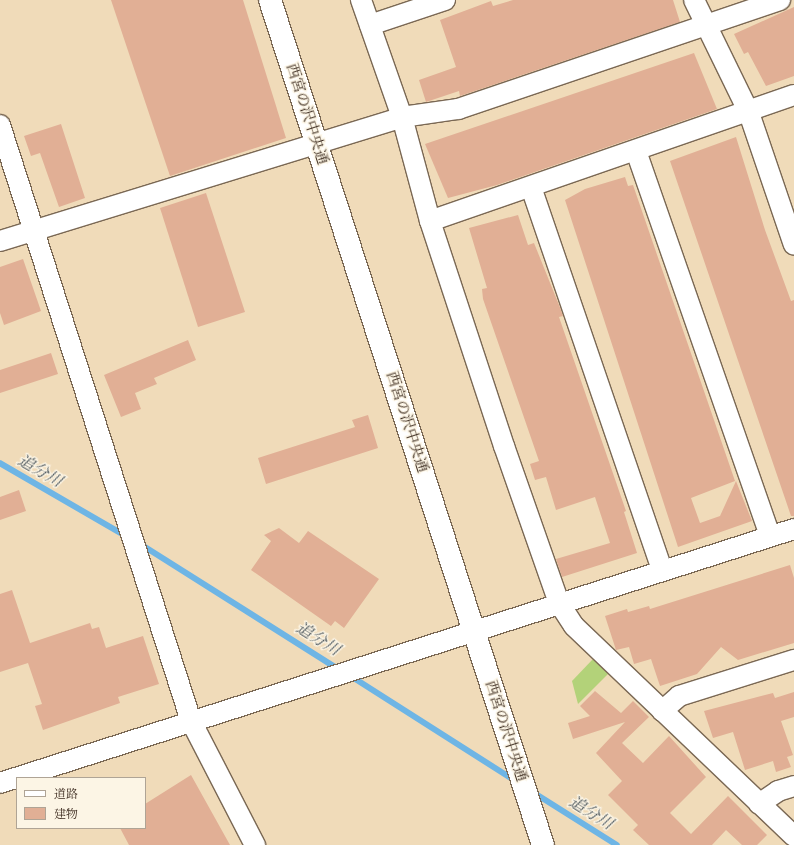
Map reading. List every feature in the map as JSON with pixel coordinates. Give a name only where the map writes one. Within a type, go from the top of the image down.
[{"type":"street","name":"西宮の沢中央通","points":[[270,0],[543,845]]},
{"type":"street","points":[[361,0],[402,117],[430,221],[559,603],[574,626],[794,836]]},
{"type":"street","points":[[370,25],[445,0]]},
{"type":"street","points":[[694,0],[705,28],[749,113],[794,245]]},
{"type":"street","points":[[0,241],[402,117],[458,109],[705,28],[780,0]]},
{"type":"street","points":[[430,221],[749,113],[794,95]]},
{"type":"street","points":[[0,125],[144,570],[191,721],[255,845]]},
{"type":"street","points":[[636,151],[770,536]]},
{"type":"street","points":[[531,187],[662,570]]},
{"type":"street","points":[[18,777],[474,629],[794,529]]},
{"type":"street","points":[[662,711],[679,696],[794,660]]},
{"type":"street","points":[[0,783],[16,778]]},
{"type":"street","points":[[760,804],[778,791],[794,786]]},
{"type":"green space","points":[[593,659],[608,674],[578,704],[572,681]]},
{"type":"building","points":[[111,0],[243,0],[286,138],[170,176]]},
{"type":"building","points":[[513,0],[673,0],[680,22],[460,96],[459,91],[426,102],[419,80],[456,67],[440,20],[491,1],[493,6]]},
{"type":"building","points":[[794,7],[794,76],[766,86],[748,52],[744,54],[734,34]]},
{"type":"building","points":[[694,53],[717,109],[497,185],[448,198],[425,144]]},
{"type":"building","points":[[61,124],[85,198],[59,207],[40,153],[31,156],[24,136]]},
{"type":"building","points":[[736,137],[765,230],[791,301],[794,300],[794,516],[791,516],[670,161]]},
{"type":"building","points":[[625,177],[628,186],[633,185],[735,481],[691,498],[700,523],[720,516],[736,481],[752,521],[678,547],[565,200],[585,189]]},
{"type":"building","points":[[206,193],[245,312],[198,327],[160,208]]},
{"type":"building","points":[[518,215],[528,245],[534,243],[561,310],[563,316],[559,317],[626,511],[624,512],[637,553],[562,577],[556,559],[610,543],[595,497],[556,510],[546,477],[535,480],[530,464],[539,461],[483,299],[482,289],[487,288],[469,228]]},
{"type":"building","points":[[23,259],[41,311],[4,325],[0,313],[0,267]]},
{"type":"building","points":[[188,340],[196,360],[154,378],[157,384],[135,393],[141,409],[121,417],[104,375]]},
{"type":"building","points":[[51,353],[58,374],[0,393],[0,370]]},
{"type":"building","points":[[368,415],[378,448],[266,484],[258,458],[355,427],[352,420]]},
{"type":"building","points":[[19,490],[26,511],[0,520],[0,497]]},
{"type":"building","points":[[279,528],[299,543],[308,531],[379,579],[344,628],[335,621],[331,626],[251,570],[271,541],[264,535]]},
{"type":"building","points":[[790,565],[794,578],[794,643],[738,660],[721,647],[697,674],[660,686],[651,659],[634,664],[629,647],[616,650],[605,616],[627,609],[628,612],[649,606],[650,609]]},
{"type":"building","points":[[12,590],[30,643],[90,623],[92,629],[99,627],[106,648],[143,636],[159,684],[118,697],[120,703],[43,730],[35,706],[42,704],[28,663],[0,672],[0,594]]},
{"type":"building","points":[[595,691],[621,713],[633,701],[649,717],[622,743],[643,763],[669,736],[706,777],[670,813],[691,834],[728,796],[767,835],[757,845],[742,845],[726,830],[712,845],[649,845],[633,830],[638,825],[608,795],[622,781],[596,753],[625,722],[573,739],[568,723],[590,716],[580,706]]},
{"type":"building","points":[[794,692],[794,717],[781,721],[793,755],[787,757],[791,767],[776,772],[773,761],[745,770],[733,732],[713,738],[704,711],[773,693],[775,698]]},
{"type":"building","points":[[191,775],[230,845],[129,845],[121,829],[146,829],[146,803]]},
{"type":"waterway","name":"追分川","points":[[0,463],[126,536]]},
{"type":"waterway","name":"追分川","points":[[139,543],[340,670]]},
{"type":"waterway","name":"追分川","points":[[351,676],[516,781]]},
{"type":"waterway","name":"追分川","points":[[533,792],[617,845]]}]
